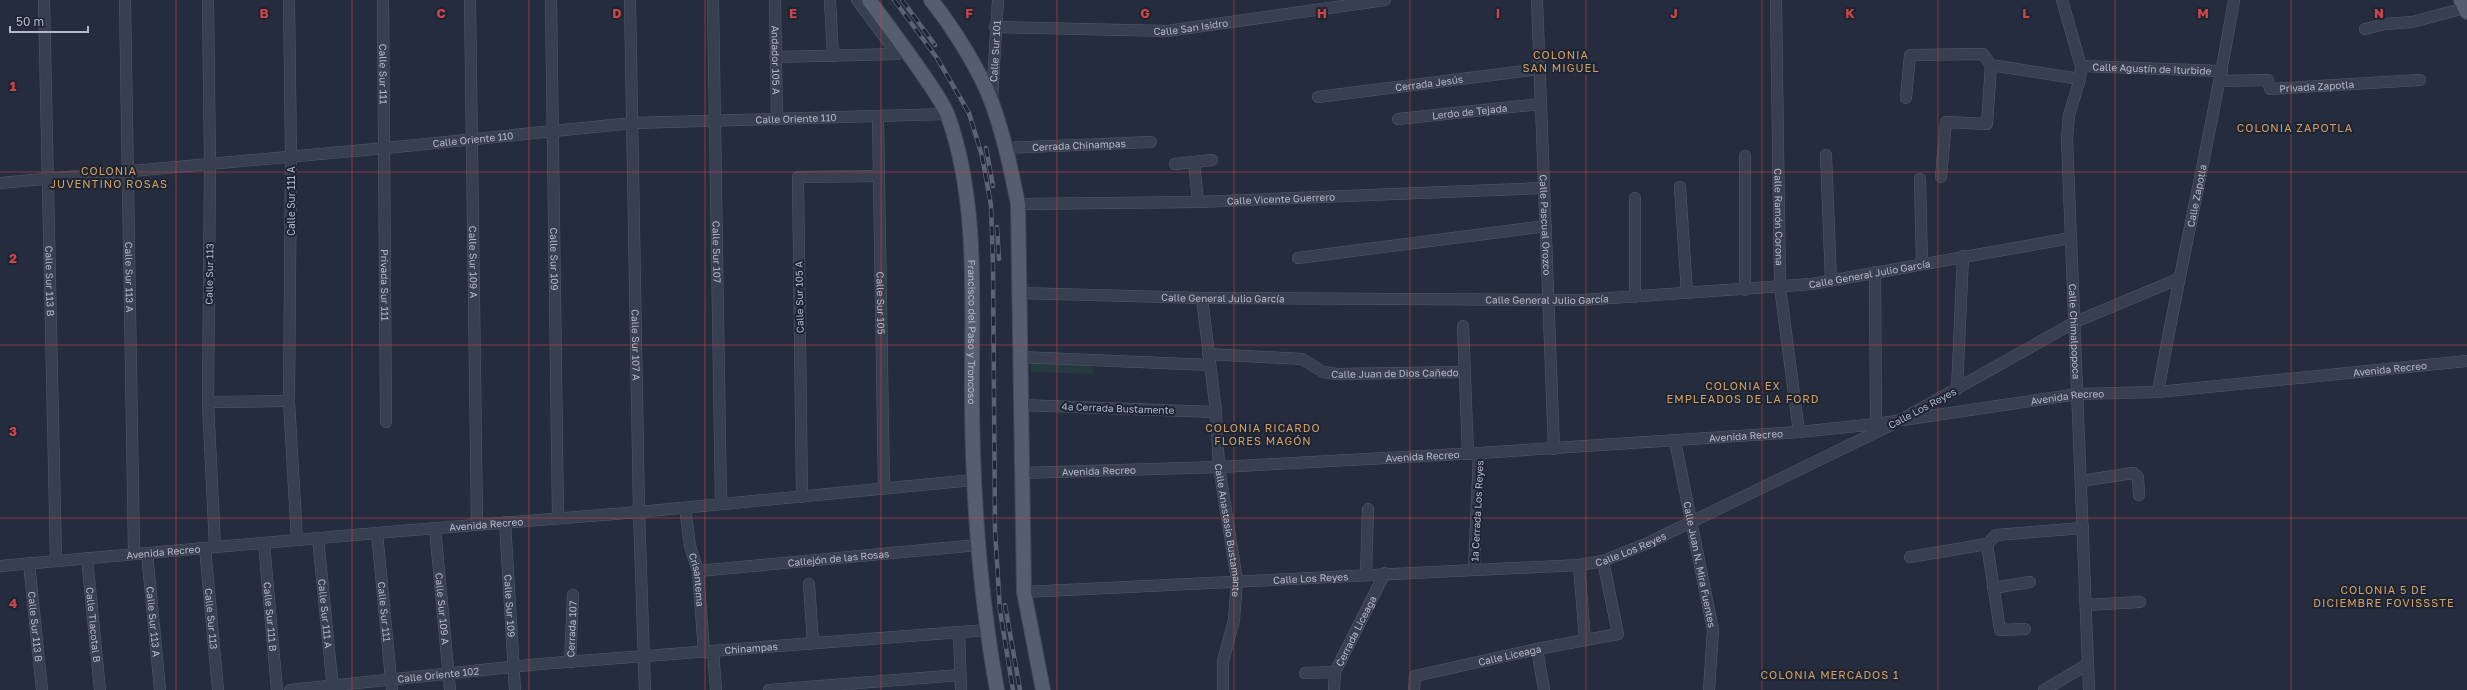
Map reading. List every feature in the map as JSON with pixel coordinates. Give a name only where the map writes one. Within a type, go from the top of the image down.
[{"type":"main road","name":"Francisco del Paso y Troncoso","points":[[869,0],[875,15],[914,61],[947,114],[963,164],[968,197],[973,480],[987,630],[997,690]]},
{"type":"main road","points":[[931,0],[978,73],[992,102],[1006,148],[1018,204],[1024,592],[1043,690]]},
{"type":"street","name":"Calle Sur 113 B","points":[[44,0],[56,561]]},
{"type":"street","name":"Calle Sur 113 A","points":[[125,0],[134,554]]},
{"type":"street","name":"Calle Sur 113","points":[[208,0],[210,164],[208,402],[210,548],[218,690]]},
{"type":"street","name":"Calle Sur 111 A","points":[[289,0],[291,156],[289,401],[297,540]]},
{"type":"street","name":"Calle Sur 111","points":[[383,0],[386,148]]},
{"type":"street","name":"Calle Sur 109 A","points":[[470,0],[477,524]]},
{"type":"street","name":"Calle Sur 109","points":[[551,0],[558,518]]},
{"type":"street","name":"Calle Sur 107 A","points":[[630,0],[642,656],[645,690]]},
{"type":"street","name":"Calle Sur 107","points":[[713,0],[721,504]]},
{"type":"street","name":"Andador 105 A","points":[[775,0],[777,119]]},
{"type":"street","points":[[830,0],[833,56]]},
{"type":"street","points":[[776,57],[897,54],[875,15],[857,0]]},
{"type":"street","name":"Calle Sur 101","points":[[992,102],[995,27],[998,0]]},
{"type":"street","name":"Calle San Isidro","points":[[995,27],[1167,31],[1385,0]]},
{"type":"street","name":"Calle Pascual Orozco","points":[[1537,0],[1554,449]]},
{"type":"street","name":"Calle Ramón Corona","points":[[1776,0],[1780,287],[1799,432]]},
{"type":"street","name":"Calle Chimalpopoca","points":[[2062,0],[2081,66],[2080,79],[2069,115],[2067,139],[2082,481],[2089,690]]},
{"type":"street","name":"Calle Zapotla","points":[[2158,392],[2178,278],[2221,76],[2234,0]]},
{"type":"street","points":[[2365,29],[2385,24],[2412,22],[2464,7]]},
{"type":"street","points":[[1906,98],[1910,55],[1983,54],[1991,65],[1987,124],[1946,122],[1941,177]]},
{"type":"street","points":[[1991,65],[2080,79]]},
{"type":"street","name":"Calle Agustín de Iturbide","points":[[2081,66],[2221,76]]},
{"type":"street","name":"Cerrada Jesús","points":[[1318,97],[1540,70]]},
{"type":"street","name":"Privada Zapotla","points":[[2221,76],[2268,80],[2270,89],[2420,80]]},
{"type":"street","name":"Lerdo de Tejada","points":[[1398,119],[1541,104]]},
{"type":"street","name":"Calle Oriente 110","points":[[0,182],[386,148],[633,123],[947,114]]},
{"type":"street","name":"Calle Sur 105","points":[[878,116],[884,489]]},
{"type":"street","name":"Cerrada Chinampas","points":[[1006,148],[1151,142]]},
{"type":"street","name":"Privada Sur 111","points":[[386,148],[386,422]]},
{"type":"street","points":[[1826,155],[1831,281]]},
{"type":"street","points":[[1745,156],[1745,290]]},
{"type":"street","points":[[1175,164],[1212,160]]},
{"type":"street","points":[[1194,162],[1198,202]]},
{"type":"street","name":"Calle Sur 105 A","points":[[802,497],[798,177],[879,176]]},
{"type":"street","points":[[1920,179],[1922,264]]},
{"type":"street","points":[[1680,187],[1687,293]]},
{"type":"street","name":"Calle Vicente Guerrero","points":[[1018,204],[1198,202],[1543,188]]},
{"type":"street","points":[[1635,198],[1635,297]]},
{"type":"street","points":[[1298,258],[1546,226]]},
{"type":"street","name":"Calle General Julio García","points":[[1019,293],[1202,298],[1582,300],[1745,290],[1831,281],[1963,256],[2071,238]]},
{"type":"street","points":[[1957,389],[1963,256]]},
{"type":"street","points":[[1875,272],[1876,424]]},
{"type":"street","name":"Calle Los Reyes","points":[[1024,592],[1237,580],[1580,565],[1604,561],[1691,523],[1900,420],[2075,322],[2178,278]]},
{"type":"street","name":"Calle Anastasio Bustamante","points":[[1202,298],[1216,412],[1219,467],[1237,580],[1234,620],[1223,661],[1223,690]]},
{"type":"street","name":"1ª Cerrada Los Reyes","points":[[1463,326],[1468,454]]},
{"type":"street","name":"Calle Juan de Dios Cañedo","points":[[1208,354],[1302,360],[1323,372],[1337,374],[1465,372]]},
{"type":"street","points":[[1020,357],[1210,365]]},
{"type":"street","name":"Avenida Recreo","points":[[1021,473],[1219,467],[1468,454],[1799,432],[1876,424],[2078,394],[2158,392],[2467,361]]},
{"type":"street","points":[[208,402],[289,401]]},
{"type":"street","name":"4ª Cerrada Bustamente","points":[[1020,405],[1216,412]]},
{"type":"street","name":"Calle Juan N. Mira Fuentes","points":[[1675,441],[1713,630],[1709,690]]},
{"type":"street","name":"1ª Cerrada Los Reyes","points":[[1474,569],[1480,453]]},
{"type":"street","points":[[2082,481],[2133,473],[2138,477],[2140,495]]},
{"type":"street","name":"Avenida Recreo","points":[[0,566],[477,524],[685,508],[973,480]]},
{"type":"street","name":"Crisantema","points":[[685,508],[690,546],[698,571],[708,652],[716,690]]},
{"type":"street","points":[[1366,574],[1368,509]]},
{"type":"street","name":"Calle Sur 109","points":[[505,522],[515,666],[515,690]]},
{"type":"street","name":"Calle Sur 109 A","points":[[435,528],[450,690]]},
{"type":"street","points":[[1910,557],[1987,544],[1996,535],[2083,528]]},
{"type":"street","name":"Calle Sur 111","points":[[377,533],[391,685]]},
{"type":"street","name":"Calle Sur 111 A","points":[[318,538],[333,688]]},
{"type":"street","name":"Calle Sur 111 B","points":[[264,543],[277,690]]},
{"type":"street","points":[[1987,544],[2000,630],[2025,629]]},
{"type":"street","name":"Callejón de las Rosas","points":[[698,571],[978,545]]},
{"type":"street","name":"Calle Sur 113 A","points":[[148,553],[160,690]]},
{"type":"street","name":"Calle Tlacotal B","points":[[87,558],[100,690]]},
{"type":"street","name":"Calle Liceaga","points":[[1414,690],[1414,676],[1537,649],[1618,634],[1604,561]]},
{"type":"street","name":"Calle Sur 113 B","points":[[29,564],[42,690]]},
{"type":"street","points":[[1580,565],[1585,640]]},
{"type":"street","name":"Cerrada Liceaga","points":[[1334,690],[1334,672],[1385,573]]},
{"type":"street","points":[[1993,588],[2030,582]]},
{"type":"street","points":[[809,584],[813,643]]},
{"type":"street","name":"Cerrada 107","points":[[570,662],[573,595]]},
{"type":"street","points":[[2086,605],[2140,602]]},
{"type":"street","name":"Chinampas","points":[[515,666],[987,630]]},
{"type":"street","points":[[959,632],[961,690]]},
{"type":"street","points":[[1537,649],[1544,690]]},
{"type":"street","points":[[2044,690],[2088,664]]},
{"type":"street","name":"Calle Oriente 102","points":[[290,690],[391,685],[515,666]]},
{"type":"street","points":[[1306,673],[1334,672]]},
{"type":"street","points":[[769,690],[960,675]]},
{"type":"shaded area","points":[[1030,360],[1093,361],[1093,374],[1031,372]]},
{"type":"railway","points":[[894,0],[937,58],[969,113],[982,156],[991,205],[993,265],[995,530],[1000,611],[1013,690]]},
{"type":"railway","points":[[902,0],[935,45]]},
{"type":"railway","points":[[986,148],[993,186]]},
{"type":"railway","points":[[997,227],[999,259]]},
{"type":"railway","points":[[1005,605],[1020,690]]},
{"type":"district","name":"COLONIA SAN MIGUEL","points":[[1561,61]]},
{"type":"district","name":"COLONIA ZAPOTLA","points":[[2295,128]]},
{"type":"district","name":"COLONIA JUVENTINO ROSAS","points":[[109,177]]},
{"type":"district","name":"COLONIA EX EMPLEADOS DE LA FORD","points":[[1743,392]]},
{"type":"district","name":"COLONIA RICARDO FLORES MAGÓN","points":[[1263,434]]},
{"type":"district","name":"COLONIA 5 DE DICIEMBRE FOVISSSTE","points":[[2384,596]]},
{"type":"district","name":"COLONIA MERCADOS 1","points":[[1830,675]]}]
